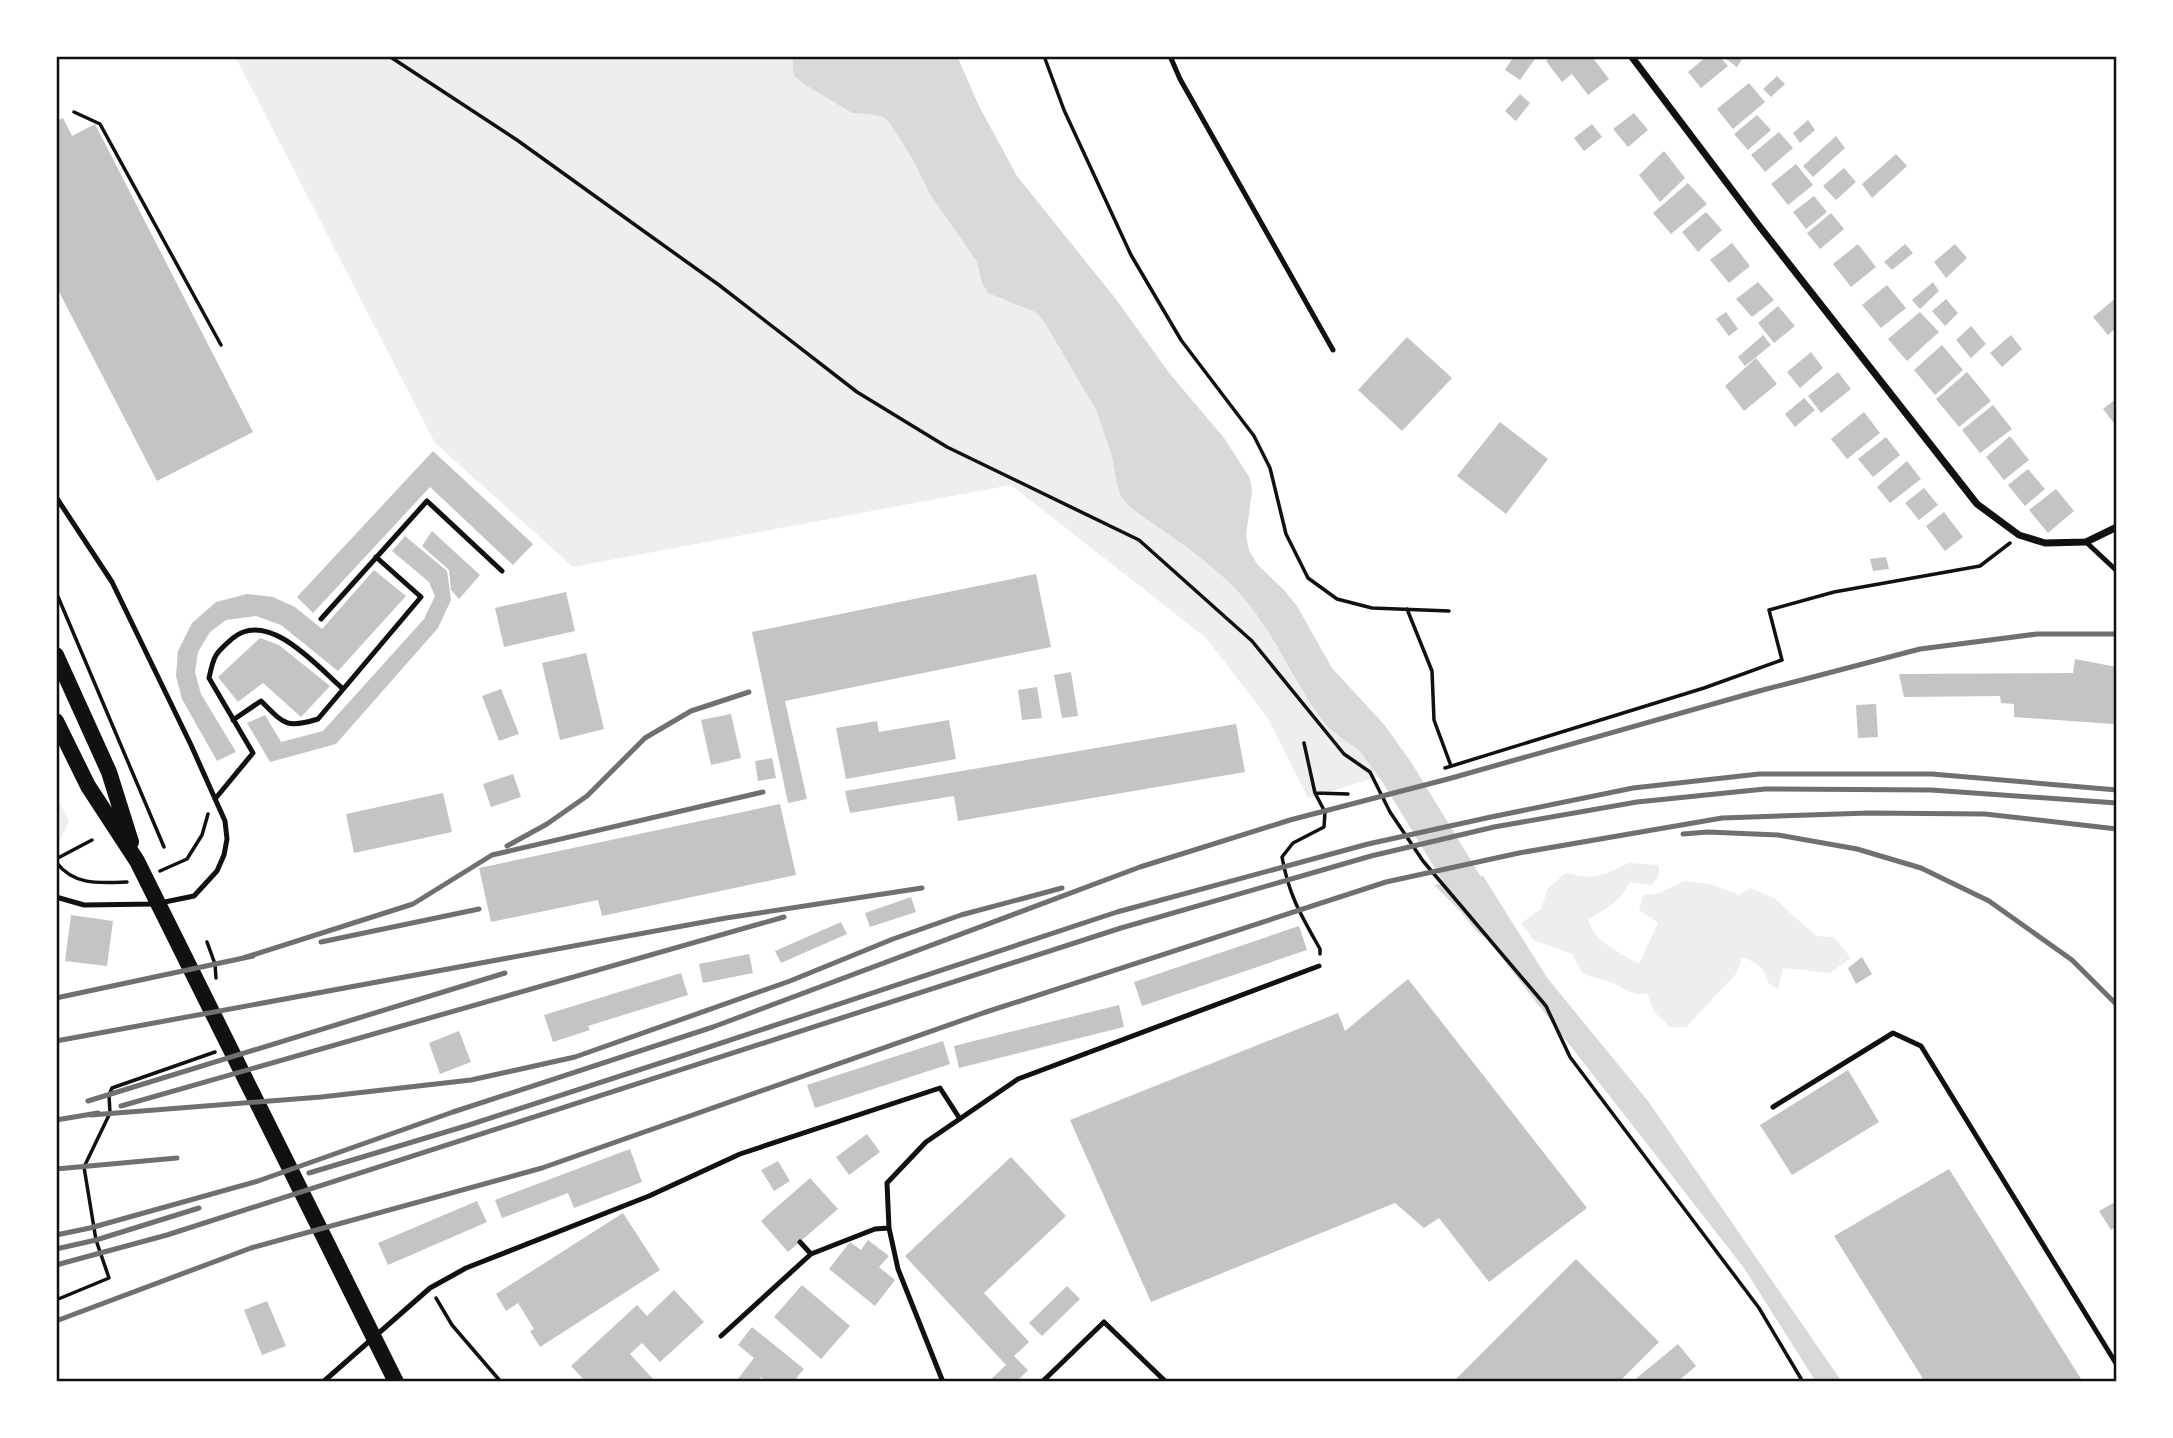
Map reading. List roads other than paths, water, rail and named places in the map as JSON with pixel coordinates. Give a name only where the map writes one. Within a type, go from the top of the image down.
[{"type":"main road","points":[[56,655],[109,772],[137,861]]},
{"type":"main road","points":[[56,722],[88,786],[137,861],[396,1382]]},
{"type":"street","points":[[1631,56],[1759,227],[1977,504],[2020,535],[2045,543],[2086,542],[2117,527]]},
{"type":"lane","points":[[1170,56],[1180,79],[1333,350]]},
{"type":"lane","points":[[56,497],[112,582],[225,821],[227,839],[217,871],[194,896],[155,904],[84,905],[56,897]]},
{"type":"lane","points":[[321,619],[427,501],[502,571]]},
{"type":"lane","points":[[2086,542],[2117,571]]},
{"type":"lane","points":[[233,720],[261,701],[280,720],[297,725],[318,719],[421,597],[376,557]]},
{"type":"lane","points":[[215,799],[253,753],[209,678],[214,655],[242,632],[263,629],[283,637],[342,688]]},
{"type":"lane","points":[[943,1382],[898,1269],[889,1228],[887,1183],[926,1142],[1018,1079],[1319,966]]},
{"type":"lane","points":[[1773,1107],[1893,1033],[1921,1046],[2117,1365]]},
{"type":"lane","points":[[323,1382],[430,1288],[466,1268],[649,1196],[740,1154],[940,1088],[960,1119]]},
{"type":"lane","points":[[721,1336],[811,1254],[875,1229],[889,1228]]},
{"type":"lane","points":[[800,1242],[811,1254]]},
{"type":"lane","points":[[1042,1382],[1104,1322],[1166,1382]]},
{"type":"waterway","points":[[1370,735],[1398,774],[1477,904],[1490,920]]},
{"type":"railway","points":[[56,1235],[258,1181],[453,1112],[713,1027],[1140,867],[1290,820],[1920,649],[2037,634],[2117,634]]},
{"type":"railway","points":[[507,846],[547,824],[587,796],[645,738],[691,711],[749,692]]},
{"type":"railway","points":[[309,1173],[469,1125],[1117,912],[1368,844],[1491,817],[1633,788],[1759,774],[1932,774],[2117,790]]},
{"type":"railway","points":[[56,1265],[167,1235],[1121,928],[1371,856],[1494,827],[1637,802],[1765,789],[1931,790],[2117,803]]},
{"type":"railway","points":[[243,958],[413,904],[492,855],[763,792]]},
{"type":"railway","points":[[56,1321],[251,1248],[542,1168],[983,1013],[1386,882],[1519,853],[1722,818],[1869,813],[1985,814],[2117,829]]},
{"type":"railway","points":[[1683,834],[1708,832],[1778,835],[1857,849],[1921,868],[1989,901],[2072,960],[2117,1005]]},
{"type":"railway","points":[[56,1041],[726,918],[922,888]]},
{"type":"railway","points":[[91,1115],[321,1097],[471,1080],[575,1057],[790,981],[961,915],[1062,888]]},
{"type":"railway","points":[[321,942],[479,909]]},
{"type":"railway","points":[[121,1106],[784,917]]},
{"type":"railway","points":[[56,998],[253,956]]},
{"type":"railway","points":[[88,1101],[505,973]]},
{"type":"railway","points":[[56,1120],[98,1113]]},
{"type":"railway","points":[[56,1169],[177,1158]]},
{"type":"railway","points":[[56,1249],[96,1240],[199,1208]]}]
